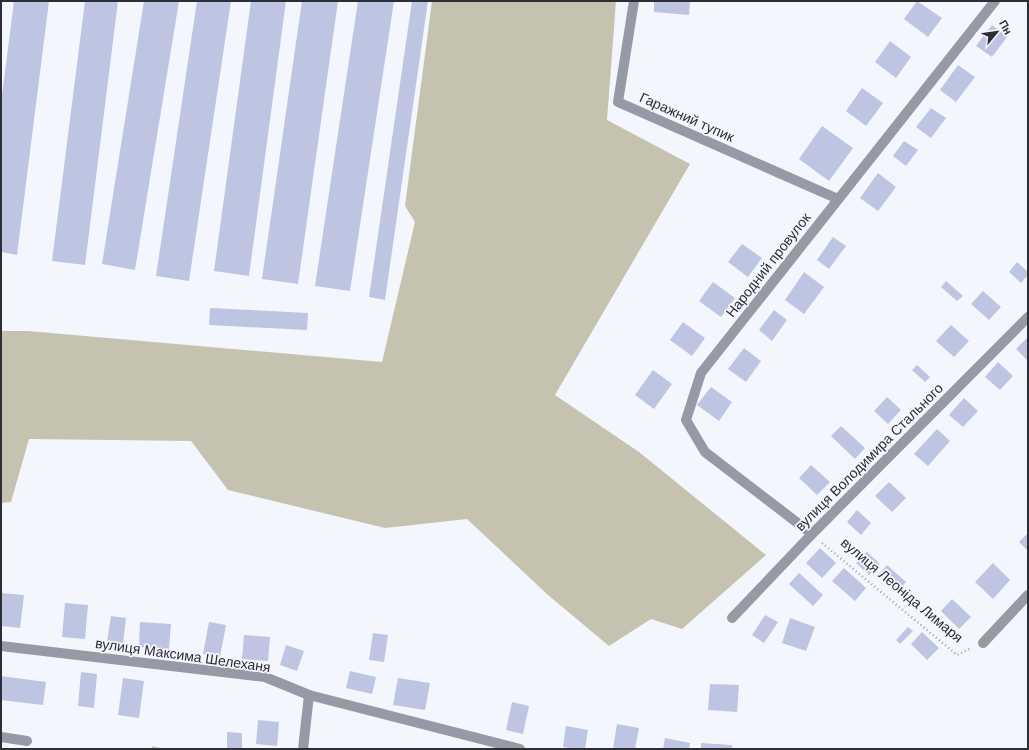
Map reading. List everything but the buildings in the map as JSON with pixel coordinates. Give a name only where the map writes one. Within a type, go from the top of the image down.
[{"type":"street","name":"Гаражний тупик","points":[[634,1],[618,102],[838,199]]},
{"type":"street","name":"Народний провулок","points":[[812,534],[705,452],[686,420],[701,373],[995,1]]},
{"type":"street","name":"вулиця Володимира Стального","points":[[732,618],[812,534],[1028,317]]},
{"type":"street","name":"вулиця Леоніда Лимаря","points":[[983,643],[1028,596]]},
{"type":"street","name":"вулиця Максима Шелеханя","points":[[1,646],[265,678],[309,695],[520,749]]},
{"type":"street","points":[[303,749],[309,695]]},
{"type":"street","points":[[1,737],[27,741]]},
{"type":"path","name":"вулиця Леоніда Лимаря","points":[[812,534],[957,655],[983,643]]},
{"type":"shaded area","points":[[432,1],[616,1],[607,120],[690,164],[555,395],[639,452],[766,555],[682,629],[651,619],[609,646],[548,595],[467,519],[385,528],[228,490],[191,441],[29,439],[11,502],[1,503],[1,331],[28,331],[382,362],[415,222],[405,206]]}]
